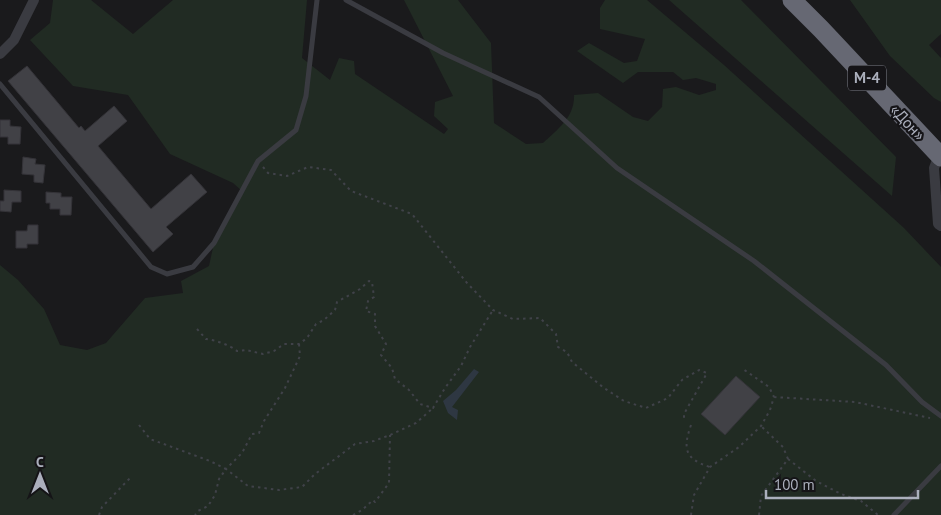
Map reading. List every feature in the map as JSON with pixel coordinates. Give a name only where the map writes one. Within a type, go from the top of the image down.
[{"type":"highway","name":"«Дон»","points":[[792,0],[940,151]]},
{"type":"highway","name":"«Дон»","points":[[810,0],[940,151]]},
{"type":"street","points":[[0,54],[14,40],[34,0]]},
{"type":"street","points":[[940,151],[934,168],[938,224],[941,226]]},
{"type":"lane","points":[[0,84],[151,267],[167,274],[193,268],[214,243],[258,161],[296,130],[306,96],[317,0]]},
{"type":"lane","points":[[346,0],[443,53],[539,97],[617,168],[754,261],[886,365],[922,402],[941,416]]},
{"type":"lane","points":[[894,515],[941,466]]},
{"type":"path","points":[[258,161],[268,173],[287,176],[308,167],[331,170],[350,191],[412,214],[467,283],[493,310],[513,319],[540,318],[556,334],[558,347],[567,352],[572,362],[604,388],[624,401],[646,408],[668,398],[682,380],[699,370],[707,373],[684,414],[684,421]]},
{"type":"path","points":[[198,329],[206,339],[217,340],[223,345],[233,347],[237,351],[246,350],[263,354],[284,344],[299,344],[316,324],[324,320],[335,310],[337,302],[360,289],[369,280],[372,282],[374,297],[368,301],[366,311],[375,314],[375,326],[386,344],[380,355],[392,368],[395,379],[409,390],[420,404],[433,408]]},
{"type":"path","points":[[139,425],[150,440],[210,461],[226,469],[248,486],[279,490],[302,487],[315,474],[355,444],[374,441],[416,423],[433,408],[461,366],[470,347],[493,310]]},
{"type":"path","points":[[195,515],[208,506],[215,495],[219,479],[242,453],[252,434],[260,433],[264,421],[285,388],[300,356],[299,344]]},
{"type":"path","points":[[691,515],[694,495],[710,467],[739,447],[761,426],[770,410],[774,397],[769,387],[743,369]]},
{"type":"path","points":[[774,397],[855,402],[925,418],[933,418]]},
{"type":"path","points":[[691,425],[685,442],[688,453],[698,463],[710,467]]},
{"type":"path","points":[[761,426],[783,447],[788,459],[816,481],[841,494],[861,501],[878,515]]},
{"type":"path","points":[[353,515],[373,500],[376,502],[388,482],[390,435]]},
{"type":"path","points":[[759,515],[761,496],[788,459]]},
{"type":"path","points":[[98,515],[102,507],[132,476]]},
{"type":"shaded area","points":[[53,0],[91,0],[133,34],[173,0],[307,0],[302,58],[330,80],[339,58],[354,61],[355,74],[444,134],[448,129],[434,116],[435,102],[453,96],[404,0],[458,0],[491,43],[494,123],[526,144],[543,143],[560,127],[572,110],[574,95],[598,93],[633,117],[648,121],[662,107],[663,89],[676,87],[699,95],[716,90],[716,84],[696,78],[683,80],[673,72],[638,72],[623,83],[577,51],[589,43],[624,63],[637,61],[645,39],[600,29],[600,8],[605,0],[647,0],[724,65],[904,228],[941,267],[941,515],[0,515],[0,265],[18,280],[44,309],[60,345],[87,350],[106,343],[145,298],[183,293],[181,281],[209,266],[214,243],[242,191],[233,183],[170,154],[128,95],[73,86],[30,40],[50,23]]},
{"type":"shaded area","points":[[669,0],[741,0],[896,157],[892,196]]},
{"type":"shaded area","points":[[850,0],[941,0],[941,34],[929,45],[941,58],[941,102],[934,98],[890,56]]},
{"type":"water","points":[[474,369],[479,372],[452,407],[458,410],[457,420],[448,413],[443,401],[456,390]]},
{"type":"building","points":[[27,66],[79,128],[81,126],[85,131],[114,106],[127,121],[98,146],[151,209],[191,174],[207,192],[166,227],[173,234],[153,252],[8,81]]},
{"type":"building","points":[[0,120],[10,120],[10,126],[21,127],[20,144],[8,144],[8,137],[0,137]]},
{"type":"building","points":[[23,157],[36,159],[35,164],[45,165],[43,183],[34,182],[34,175],[22,174]]},
{"type":"building","points":[[4,190],[21,191],[21,202],[12,202],[11,212],[0,211],[0,201],[4,201]]},
{"type":"building","points":[[46,192],[61,193],[61,197],[72,197],[71,215],[60,215],[60,209],[50,209],[50,203],[46,203]]},
{"type":"building","points":[[28,225],[38,225],[38,244],[27,244],[27,248],[16,248],[16,231],[27,231]]},
{"type":"building","points":[[736,376],[760,397],[725,435],[701,414]]}]
